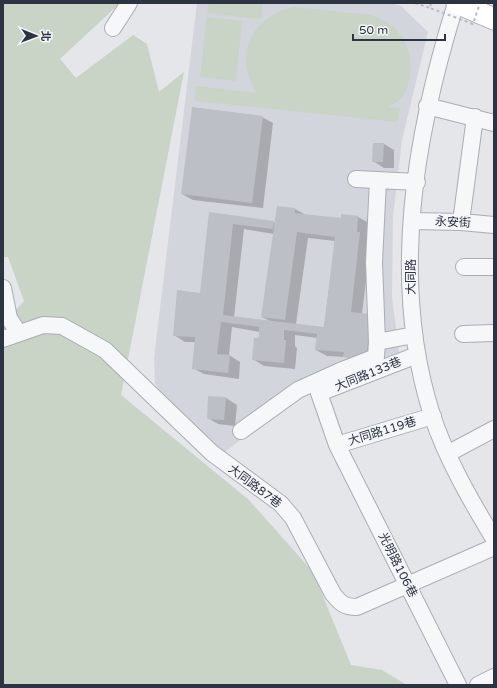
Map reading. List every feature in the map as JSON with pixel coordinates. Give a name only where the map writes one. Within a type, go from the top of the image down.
[{"type":"main road","points":[[456,3],[494,19]]},
{"type":"street","points":[[113,28],[129,3]]},
{"type":"street","name":"大同路","points":[[456,3],[427,106],[412,221],[411,307],[417,354],[433,416],[470,499],[494,539]]},
{"type":"street","points":[[427,106],[494,123]]},
{"type":"street","points":[[461,222],[475,117]]},
{"type":"street","points":[[356,179],[416,182]]},
{"type":"street","points":[[241,431],[298,390],[376,357],[377,342],[374,262],[378,180]]},
{"type":"street","name":"永安街","points":[[412,221],[461,222],[494,225]]},
{"type":"street","points":[[464,267],[494,268]]},
{"type":"street","points":[[3,288],[9,318],[18,332]]},
{"type":"street","name":"大同路87巷","points":[[3,339],[18,332],[43,325],[62,326],[105,350],[212,453],[281,504],[293,518],[333,594],[341,604],[348,607],[357,607],[494,547]]},
{"type":"street","points":[[463,334],[494,332]]},
{"type":"street","points":[[377,342],[414,335]]},
{"type":"street","name":"大同路133巷","points":[[319,393],[417,354]]},
{"type":"street","name":"大同路119巷","points":[[319,393],[337,445],[433,416]]},
{"type":"street","points":[[449,453],[494,430]]},
{"type":"street","name":"光明路106巷","points":[[337,445],[458,685]]},
{"type":"street","points":[[478,685],[494,677]]},
{"type":"path","points":[[415,3],[473,24],[480,3]]},
{"type":"path","points":[[430,8],[431,3]]},
{"type":"shaded area","points":[[3,3],[120,3],[60,59],[76,78],[133,35],[147,44],[159,92],[184,72],[121,395],[249,500],[313,572],[351,665],[382,670],[407,685],[3,685],[3,324],[24,301],[8,257],[3,257]]},
{"type":"shaded area","points":[[197,3],[391,3],[401,6],[428,32],[402,140],[393,217],[392,296],[399,352],[300,392],[224,453],[185,422],[155,384],[154,358]]},
{"type":"shaded area","points":[[209,3],[263,3],[261,19],[207,13]]},
{"type":"shaded area","points":[[293,7],[371,15],[385,21],[397,30],[406,45],[410,59],[410,75],[406,90],[402,98],[388,107],[400,108],[398,122],[195,101],[196,86],[257,93],[250,79],[246,65],[246,52],[250,40],[266,19],[278,12]]},
{"type":"shaded area","points":[[207,17],[242,21],[236,81],[200,77]]},
{"type":"building","points":[[192,107],[263,116],[252,203],[181,194]]},
{"type":"building","points":[[373,143],[384,143],[383,162],[372,162]]},
{"type":"building","points":[[277,206],[295,208],[295,213],[341,218],[341,214],[358,216],[357,232],[360,232],[351,312],[371,314],[366,360],[343,357],[344,352],[315,350],[317,334],[284,330],[284,340],[286,340],[284,363],[252,360],[254,338],[259,338],[259,327],[221,322],[217,354],[230,355],[228,373],[192,369],[195,337],[173,336],[177,290],[200,293],[209,212],[274,221],[273,229],[233,224],[223,315],[324,327],[335,237],[297,232],[285,320],[261,317]]},
{"type":"building","points":[[208,396],[226,397],[224,420],[207,419]]}]
